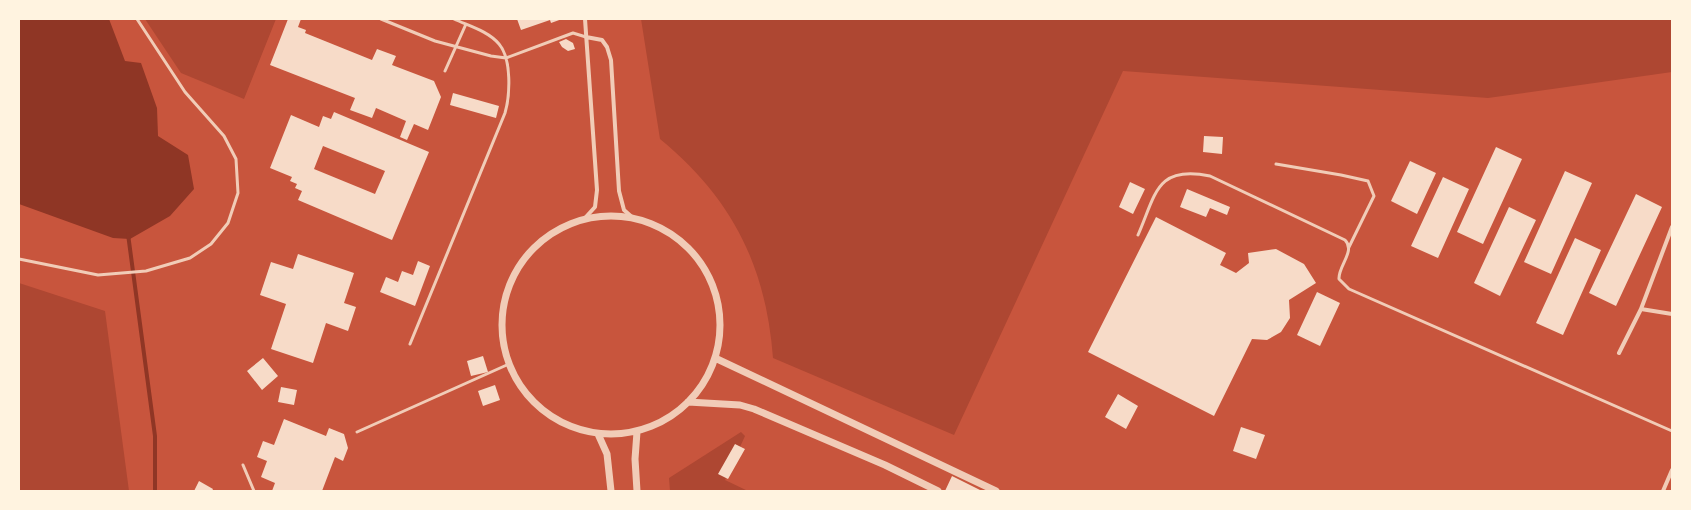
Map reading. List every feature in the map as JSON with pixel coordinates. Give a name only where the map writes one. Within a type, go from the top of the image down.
[{"type":"street","points":[[585,19],[597,190],[595,207],[585,218]]},
{"type":"street","points":[[586,38],[602,40],[607,47],[611,60],[619,191],[624,210],[633,218]]},
{"type":"street","points":[[609,215],[633,218],[662,228],[686,246],[705,270],[716,298],[720,328],[715,358],[706,378],[688,402],[665,421],[637,432],[618,435],[598,434],[570,427],[544,412],[523,390],[509,364],[501,327],[507,291],[524,258],[551,233],[585,218],[609,215]]},
{"type":"street","points":[[1619,353],[1641,309],[1672,227]]},
{"type":"street","points":[[1641,309],[1672,314]]},
{"type":"street","points":[[715,358],[996,491]]},
{"type":"street","points":[[688,402],[740,405],[754,409],[885,465],[938,491]]},
{"type":"street","points":[[637,432],[635,459],[637,491]]},
{"type":"street","points":[[598,434],[607,454],[611,491]]},
{"type":"street","points":[[1663,491],[1672,470]]},
{"type":"lane","points":[[19,259],[98,275],[122,275],[146,271],[190,258],[211,244],[228,223],[238,193],[236,159],[224,136],[185,92],[137,19]]},
{"type":"lane","points":[[381,19],[436,41],[506,58],[573,33],[586,38]]},
{"type":"lane","points":[[410,344],[505,113],[509,98],[506,58],[500,44],[482,31],[454,19]]},
{"type":"lane","points":[[445,71],[466,24]]},
{"type":"lane","points":[[1276,164],[1368,181],[1374,196],[1338,273],[1339,279],[1349,289],[1672,431]]},
{"type":"lane","points":[[1138,235],[1162,183],[1171,176],[1192,173],[1210,176],[1345,240],[1350,247]]},
{"type":"lane","points":[[357,432],[509,364]]},
{"type":"lane","points":[[243,465],[254,491]]},
{"type":"shaded area","points":[[19,19],[109,19],[125,61],[141,63],[157,108],[158,136],[188,155],[194,189],[170,216],[130,239],[113,238],[19,204]]},
{"type":"shaded area","points":[[145,19],[276,19],[244,99],[181,73]]},
{"type":"shaded area","points":[[641,19],[1672,19],[1672,72],[1488,98],[1123,71],[954,435],[773,358],[763,293],[741,236],[726,210],[707,185],[660,139]]},
{"type":"shaded area","points":[[19,283],[105,311],[129,491],[19,491]]},
{"type":"shaded area","points":[[741,432],[745,436],[725,480],[748,491],[670,491],[669,478]]},
{"type":"building","points":[[288,19],[301,19],[298,27],[306,30],[305,33],[372,60],[377,49],[396,56],[392,65],[434,81],[441,97],[428,130],[414,124],[407,140],[400,137],[406,121],[376,108],[372,118],[350,110],[355,98],[270,65]]},
{"type":"building","points":[[517,19],[562,19],[551,23],[550,20],[521,30]]},
{"type":"building","points":[[566,39],[573,43],[575,49],[568,51],[562,47],[559,42]]},
{"type":"building","points":[[453,93],[499,106],[496,118],[450,105]]},
{"type":"building","points":[[334,112],[429,152],[392,240],[298,200],[302,191],[295,188],[297,184],[290,181],[292,177],[270,168],[291,115],[319,127],[323,116],[331,119]],"holes":[[[323,146],[385,171],[375,194],[314,169]]]},
{"type":"building","points":[[1204,136],[1223,137],[1222,154],[1203,152]]},
{"type":"building","points":[[1496,147],[1522,159],[1483,244],[1457,232]]},
{"type":"building","points":[[1410,161],[1436,173],[1417,214],[1391,201]]},
{"type":"building","points":[[1565,171],[1592,183],[1551,274],[1524,262]]},
{"type":"building","points":[[1443,177],[1469,189],[1438,258],[1411,246]]},
{"type":"building","points":[[1130,182],[1145,189],[1133,214],[1119,207]]},
{"type":"building","points":[[1187,189],[1230,207],[1227,215],[1210,208],[1206,217],[1180,207]]},
{"type":"building","points":[[1636,194],[1662,207],[1616,306],[1589,293]]},
{"type":"building","points":[[1509,207],[1536,220],[1500,296],[1474,283]]},
{"type":"building","points":[[1156,217],[1226,253],[1220,265],[1236,273],[1249,263],[1248,253],[1276,249],[1304,264],[1316,283],[1289,300],[1290,318],[1281,332],[1267,340],[1252,339],[1214,416],[1088,352]]},
{"type":"building","points":[[1575,238],[1601,250],[1563,335],[1536,323]]},
{"type":"building","points":[[298,254],[354,273],[344,303],[356,307],[348,331],[326,323],[313,363],[271,349],[286,304],[260,295],[271,262],[293,269]]},
{"type":"building","points":[[418,261],[430,266],[415,306],[380,292],[386,277],[398,282],[402,271],[413,275]]},
{"type":"building","points":[[1317,292],[1340,303],[1320,346],[1297,335]]},
{"type":"building","points":[[483,356],[488,372],[471,376],[467,361]]},
{"type":"building","points":[[263,358],[278,376],[262,390],[247,371]]},
{"type":"building","points":[[495,385],[500,400],[483,406],[478,391]]},
{"type":"building","points":[[281,387],[297,390],[294,405],[278,402]]},
{"type":"building","points":[[1118,394],[1138,406],[1126,429],[1105,417]]},
{"type":"building","points":[[284,419],[326,436],[329,428],[344,434],[348,448],[343,461],[335,457],[322,491],[272,491],[275,483],[261,477],[267,461],[257,457],[263,441],[274,445]]},
{"type":"building","points":[[1241,427],[1265,435],[1256,459],[1233,451]]},
{"type":"building","points":[[735,444],[745,449],[728,479],[718,474]]},
{"type":"building","points":[[952,476],[980,490],[945,491]]},
{"type":"building","points":[[199,481],[213,489],[212,491],[194,491]]},
{"type":"waterway","points":[[128,234],[155,436],[155,491]]}]
